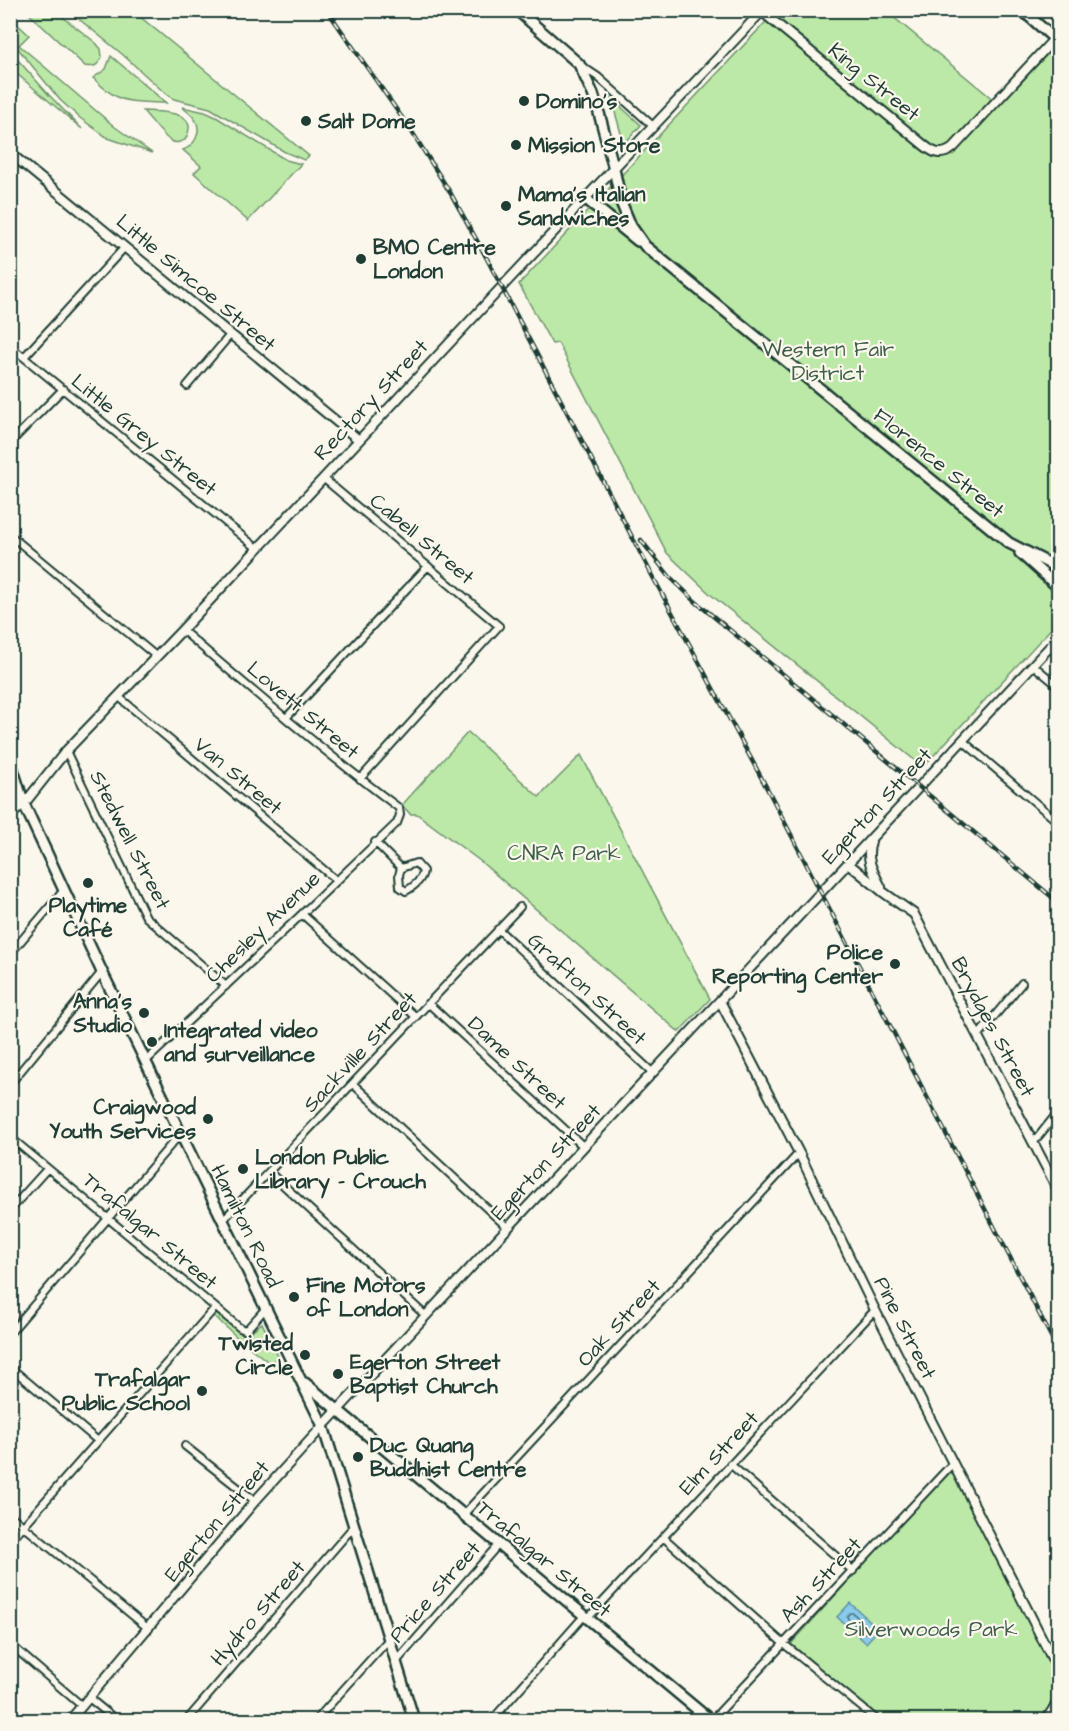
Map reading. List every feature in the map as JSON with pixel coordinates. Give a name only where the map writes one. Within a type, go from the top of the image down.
[{"type":"main road","points":[[517,10],[528,14],[579,64]]},
{"type":"main road","points":[[1022,10],[1057,38]]},
{"type":"main road","name":"Florence Street","points":[[579,64],[593,94],[621,202],[631,226],[645,246],[1009,543],[1059,568]]},
{"type":"main road","points":[[586,199],[645,246]]},
{"type":"main road","points":[[1009,543],[1059,587]]},
{"type":"main road","name":"Hamilton Road","points":[[10,760],[24,804],[102,972],[323,1426],[414,1720]]},
{"type":"main road","name":"Trafalgar Street","points":[[301,1379],[711,1720]]},
{"type":"street","name":"King Street","points":[[762,11],[925,147],[940,154],[953,148],[1057,38]]},
{"type":"street","name":"Rectory Street","points":[[10,818],[66,751],[157,657],[762,11]]},
{"type":"street","points":[[579,64],[598,77],[653,126]]},
{"type":"street","name":"Little Simcoe Street","points":[[10,153],[359,440]]},
{"type":"street","points":[[24,357],[124,248]]},
{"type":"street","points":[[187,386],[230,335]]},
{"type":"street","name":"Little Grey Street","points":[[10,346],[258,549]]},
{"type":"street","points":[[10,443],[63,389]]},
{"type":"street","name":"Cabell Street","points":[[323,478],[499,626],[360,779]]},
{"type":"street","points":[[10,535],[157,657]]},
{"type":"street","points":[[286,718],[428,566]]},
{"type":"street","name":"Lovett Street","points":[[182,630],[360,779],[399,808],[400,815]]},
{"type":"street","name":"Egerton Street","points":[[70,1720],[255,1501],[323,1426],[1059,638]]},
{"type":"street","points":[[1034,665],[1059,686]]},
{"type":"street","name":"Van Street","points":[[119,697],[336,880]]},
{"type":"street","points":[[963,741],[1059,822]]},
{"type":"street","name":"Stedwell Street","points":[[66,751],[146,917],[226,986]]},
{"type":"street","name":"Chesley Avenue","points":[[146,1061],[397,823],[400,815]]},
{"type":"street","points":[[873,838],[868,855],[883,892]]},
{"type":"street","points":[[375,842],[401,868]]},
{"type":"street","points":[[416,863],[423,871],[423,875],[406,891],[400,887],[401,868],[416,863]]},
{"type":"street","name":"Brydges Street","points":[[849,864],[914,914],[1059,1190]]},
{"type":"street","points":[[10,954],[64,890]]},
{"type":"street","name":"Sackville Street","points":[[223,1220],[520,906]]},
{"type":"street","points":[[302,915],[415,1016]]},
{"type":"street","name":"Grafton Street","points":[[498,929],[653,1073]]},
{"type":"street","points":[[10,1084],[102,972]]},
{"type":"street","points":[[978,1035],[1022,983]]},
{"type":"street","name":"Pine Street","points":[[720,1001],[1059,1670]]},
{"type":"street","name":"Dame Street","points":[[428,1003],[584,1147]]},
{"type":"street","points":[[353,1084],[508,1228]]},
{"type":"street","points":[[1034,1142],[1059,1112]]},
{"type":"street","points":[[10,1333],[182,1133]]},
{"type":"street","name":"Trafalgar Street","points":[[10,1137],[240,1328],[245,1330],[252,1325],[266,1308]]},
{"type":"street","name":"Oak Street","points":[[463,1515],[799,1153]]},
{"type":"street","points":[[10,1210],[47,1169]]},
{"type":"street","points":[[269,1172],[426,1316]]},
{"type":"street","points":[[10,1541],[215,1308]]},
{"type":"street","name":"Elm Street","points":[[492,1720],[585,1617],[876,1310]]},
{"type":"street","points":[[10,1366],[98,1441]]},
{"type":"street","points":[[185,1446],[255,1501]]},
{"type":"street","name":"Ash Street","points":[[711,1720],[953,1463]]},
{"type":"street","points":[[730,1464],[853,1571]]},
{"type":"street","points":[[10,1515],[149,1629]]},
{"type":"street","name":"Hydro Street","points":[[187,1720],[354,1526]]},
{"type":"street","points":[[663,1537],[784,1644],[877,1720]]},
{"type":"street","name":"Price Street","points":[[396,1662],[498,1545]]},
{"type":"street","name":"Price Street","points":[[316,1720],[389,1639]]},
{"type":"street","points":[[10,1644],[82,1706]]},
{"type":"street","points":[[89,1698],[116,1720]]},
{"type":"street","points":[[1046,1720],[1059,1702]]},
{"type":"street","points":[[691,1720],[699,1712]]},
{"type":"green space","points":[[26,11],[55,11],[96,43],[101,49],[102,57],[99,62],[91,67],[85,66]]},
{"type":"green space","points":[[69,11],[133,11],[309,156],[304,160],[285,152],[210,108],[174,99],[167,95],[122,54]]},
{"type":"green space","name":"Western Fair District","points":[[776,11],[886,11],[1000,105],[1053,48],[1058,53],[1058,621],[923,767],[710,594],[667,553],[558,343],[552,344],[519,284]]},
{"type":"green space","points":[[14,21],[29,35],[19,45],[115,127],[152,153],[108,138],[60,100],[11,40],[11,26]]},
{"type":"green space","points":[[10,51],[49,95],[82,129],[11,69]]},
{"type":"green space","points":[[111,56],[166,103],[134,102],[118,98],[103,87],[93,78],[106,69]]},
{"type":"green space","points":[[611,98],[641,125],[624,144]]},
{"type":"green space","points":[[182,107],[216,117],[286,160],[301,164],[248,221],[194,173],[201,166],[183,150],[196,138],[198,126],[193,117]]},
{"type":"green space","points":[[143,111],[169,113],[184,118],[189,130],[185,140],[176,143],[168,139]]},
{"type":"green space","name":"CNRA Park","points":[[468,732],[539,797],[581,755],[710,999],[679,1032],[480,861],[417,814],[410,814],[402,805]]},
{"type":"green space","points":[[216,1314],[243,1334],[247,1334],[262,1323],[278,1356],[271,1364],[240,1340],[214,1316]]},
{"type":"green space","name":"Silverwoods Park","points":[[953,1466],[1058,1677],[1057,1701],[1044,1720],[883,1720],[791,1644]]},
{"type":"water","points":[[850,1603],[879,1629],[866,1643],[837,1617]]},
{"type":"railway","points":[[327,10],[412,132],[451,194],[485,255],[654,579],[769,792],[1058,1350]]},
{"type":"railway","points":[[641,540],[669,576],[696,602],[1058,902]]},
{"type":"place","name":"Domino's","points":[[524,101]]},
{"type":"place","name":"Salt Dome","points":[[306,121]]},
{"type":"place","name":"Mission Store","points":[[516,145]]},
{"type":"place","name":"Mama's Italian Sandwiches","points":[[506,206]]},
{"type":"place","name":"BMO Centre London","points":[[361,259]]},
{"type":"place","name":"Playtime Café","points":[[88,883]]},
{"type":"place","name":"Police Reporting Center","points":[[895,964]]},
{"type":"place","name":"Anna's Studio","points":[[144,1013]]},
{"type":"place","name":"Integrated video and surveillance","points":[[152,1042]]},
{"type":"place","name":"Craigwood Youth Services","points":[[208,1119]]},
{"type":"place","name":"London Public Library - Crouch","points":[[243,1169]]},
{"type":"place","name":"Fine Motors of London","points":[[294,1297]]},
{"type":"place","name":"Twisted Circle","points":[[305,1355]]},
{"type":"place","name":"Egerton Street Baptist Church","points":[[338,1374]]},
{"type":"place","name":"Trafalgar Public School","points":[[202,1391]]},
{"type":"place","name":"Duc Quang Buddhist Centre","points":[[358,1457]]}]
